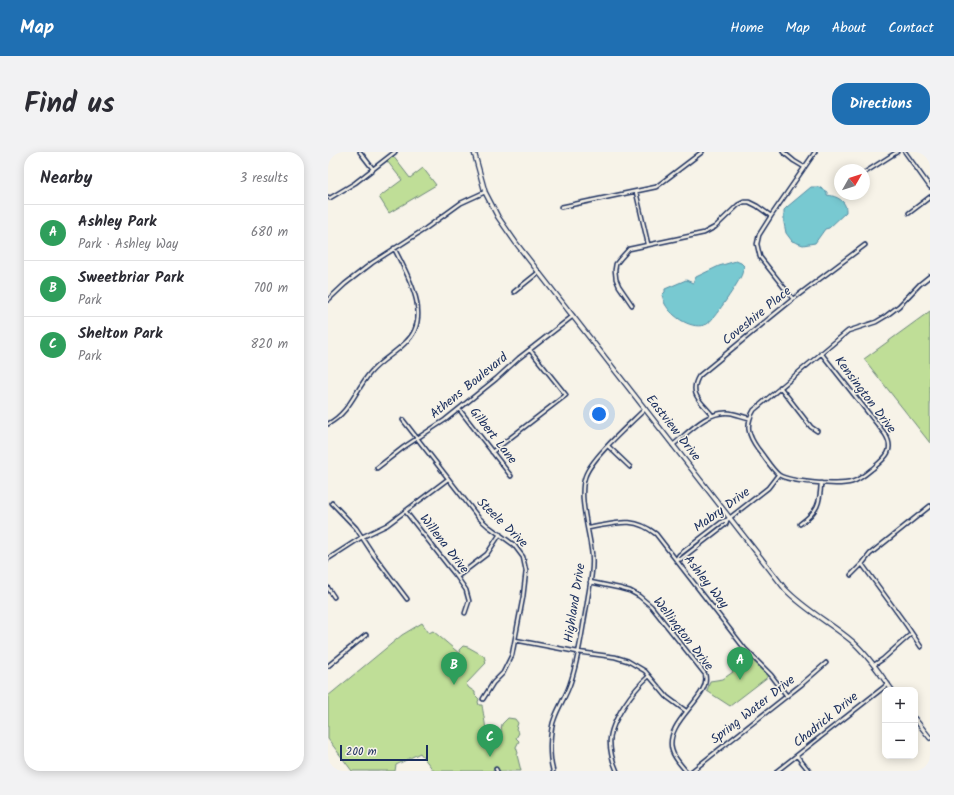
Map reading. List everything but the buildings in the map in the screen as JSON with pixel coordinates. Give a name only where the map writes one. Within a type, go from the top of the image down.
[{"type":"street","points":[[360,152],[373,169]]},
{"type":"street","points":[[328,198],[355,183],[394,152]]},
{"type":"street","name":"Eastview Drive","points":[[474,152],[485,192],[507,232],[729,519],[791,596],[810,612],[853,642],[874,665],[890,687]]},
{"type":"street","points":[[561,208],[656,187],[702,152]]},
{"type":"street","points":[[783,152],[804,167]]},
{"type":"street","points":[[793,299],[760,257],[757,244],[759,235],[814,152]]},
{"type":"street","points":[[870,169],[897,152]]},
{"type":"street","points":[[905,152],[930,187]]},
{"type":"street","points":[[328,300],[345,284],[372,263],[425,229],[461,203],[485,192]]},
{"type":"street","points":[[636,192],[648,244]]},
{"type":"street","points":[[909,213],[930,197]]},
{"type":"street","points":[[632,305],[623,293],[616,279],[615,270],[616,264],[623,254],[629,249],[704,232],[715,227],[738,205],[744,202],[749,202],[757,206],[771,216]]},
{"type":"street","name":"Coveshire Place","points":[[712,415],[694,392],[694,386],[699,376],[793,299],[864,245]]},
{"type":"street","points":[[328,424],[338,419],[345,412],[370,372],[406,343],[415,329],[418,319],[417,303],[414,292],[394,248]]},
{"type":"street","points":[[514,292],[539,272]]},
{"type":"street","name":"Kensington Drive","points":[[749,418],[754,410],[780,387],[848,331],[876,322],[886,316],[899,306],[920,284],[930,276]]},
{"type":"street","name":"Athens Boulevard","points":[[377,468],[404,447],[459,409],[573,316]]},
{"type":"street","points":[[492,452],[566,396],[530,350]]},
{"type":"street","name":"Kensington Drive","points":[[778,475],[787,479],[821,483],[851,483],[885,459],[888,453],[889,445],[885,434],[821,353]]},
{"type":"street","points":[[780,387],[811,427],[817,431]]},
{"type":"street","name":"Gilbert Lane","points":[[459,409],[511,476]]},
{"type":"street","name":"Highland Drive","points":[[553,771],[550,733],[554,718],[571,683],[590,582],[592,557],[583,493],[585,478],[590,468],[608,446],[645,409]]},
{"type":"street","points":[[673,445],[712,415],[730,413],[749,418],[748,428],[753,442],[778,475]]},
{"type":"street","name":"Steele Drive","points":[[403,420],[478,517],[518,549],[523,557],[526,570],[523,597],[512,656],[503,674],[493,683],[483,699]]},
{"type":"street","points":[[608,446],[630,467]]},
{"type":"street","name":"Mabry Drive","points":[[676,560],[681,559],[726,524],[729,519],[768,488],[778,475]]},
{"type":"street","points":[[328,559],[362,537],[387,525],[406,512],[448,478]]},
{"type":"street","points":[[800,524],[809,518],[816,509],[820,499],[821,483]]},
{"type":"street","points":[[332,503],[356,528],[373,554],[407,599]]},
{"type":"street","points":[[851,575],[870,554],[930,506]]},
{"type":"street","name":"Willena Drive","points":[[406,512],[466,590],[468,601],[465,613]]},
{"type":"street","name":"Ashley Way","points":[[588,528],[625,522],[638,523],[647,527],[656,534],[745,649],[771,675],[787,696]]},
{"type":"street","points":[[457,577],[487,554],[500,534]]},
{"type":"street","points":[[862,564],[921,647]]},
{"type":"street","name":"Wellington Drive","points":[[590,582],[630,591],[639,596],[651,606],[703,671],[706,679],[705,687],[686,711],[675,731],[672,742],[672,750],[676,759],[686,771]]},
{"type":"street","points":[[328,588],[334,596]]},
{"type":"street","points":[[874,665],[912,634]]},
{"type":"street","points":[[328,666],[366,635]]},
{"type":"street","points":[[515,640],[578,652],[615,657],[628,661],[641,668],[667,697],[686,711]]},
{"type":"street","name":"Spring Water Drive","points":[[692,771],[787,696],[826,663]]},
{"type":"street","points":[[617,771],[611,749],[610,740],[612,731],[627,700],[649,676]]},
{"type":"street","name":"Chadrick Drive","points":[[777,771],[888,684]]},
{"type":"street","points":[[918,723],[930,738]]},
{"type":"street","points":[[797,756],[809,771]]},
{"type":"green space","points":[[393,156],[410,178],[423,168],[436,185],[389,213],[379,197],[402,180],[387,161]]},
{"type":"green space","points":[[930,311],[930,443],[864,359]]},
{"type":"green space","points":[[422,623],[429,633],[433,631],[460,654],[459,650],[463,646],[468,647],[484,656],[486,663],[466,684],[475,692],[475,695],[479,699],[479,705],[482,705],[487,742],[502,732],[502,724],[508,718],[515,719],[518,723],[516,729],[519,733],[516,738],[519,741],[516,747],[521,771],[434,771],[420,753],[396,765],[395,771],[352,771],[328,739],[328,696],[402,635]]},
{"type":"green space","points":[[748,655],[769,676],[730,706],[707,691],[710,681],[723,679],[733,672],[731,668]]},
{"type":"water","points":[[811,187],[819,187],[827,192],[827,195],[834,197],[834,200],[841,200],[845,205],[846,212],[829,228],[825,229],[815,243],[803,245],[792,241],[786,233],[784,210]]},
{"type":"water","points":[[736,261],[744,266],[741,277],[719,310],[707,324],[696,326],[683,322],[668,309],[662,295],[665,292],[665,289],[686,280],[693,283],[696,277],[719,266]]},
{"type":"place","name":"Ashley Park","points":[[740,680]]},
{"type":"place","name":"Sweetbriar Park","points":[[454,685]]},
{"type":"place","name":"Shelton Park","points":[[490,757]]}]
